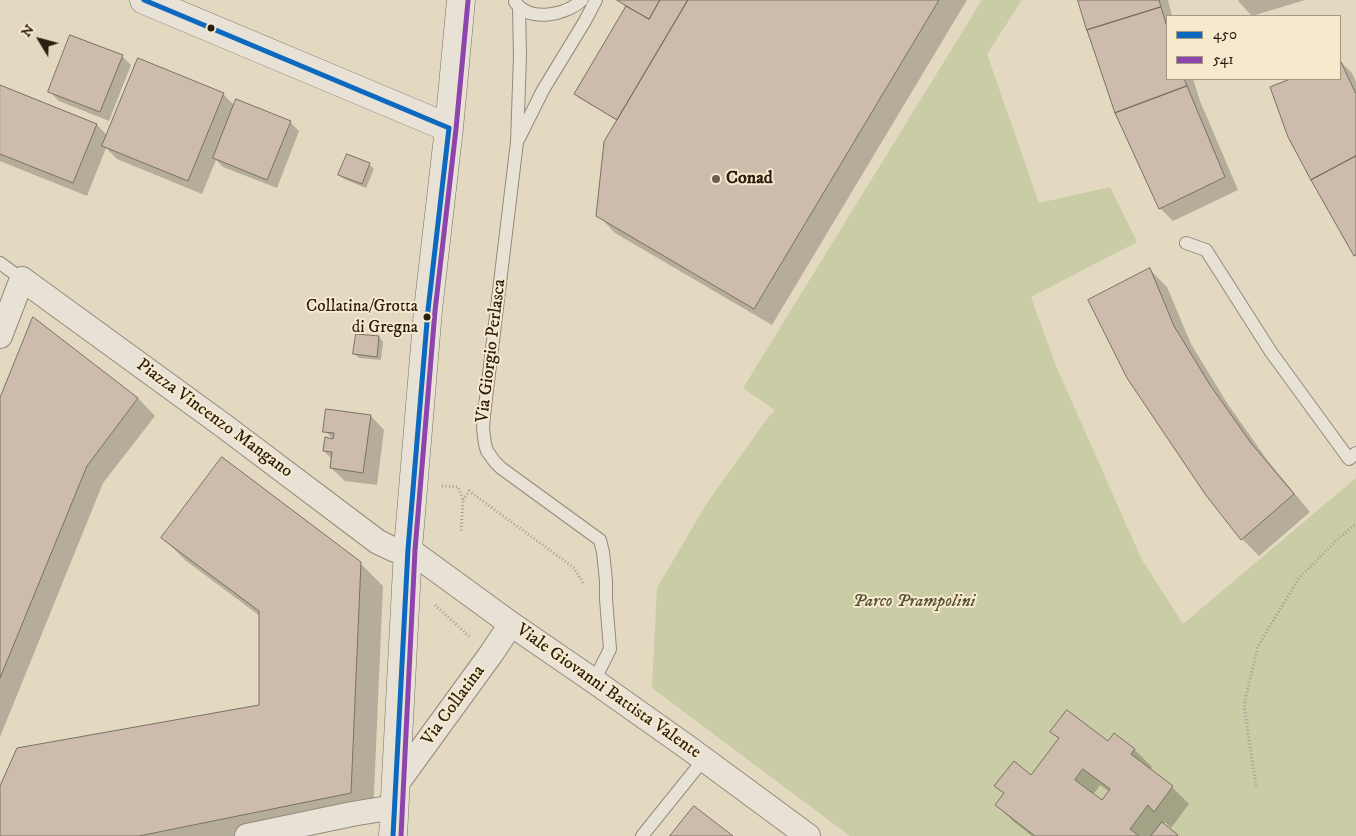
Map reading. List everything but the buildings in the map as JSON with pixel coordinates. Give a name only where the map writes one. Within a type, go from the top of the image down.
[{"type":"street","points":[[144,0],[449,128]]},
{"type":"street","name":"Via Collatina","points":[[393,836],[408,549],[428,310],[449,128],[461,0]]},
{"type":"street","points":[[0,336],[22,279]]},
{"type":"street","name":"Piazza Vincenzo Mangano","points":[[22,279],[224,426],[378,542],[396,550],[408,549]]},
{"type":"street","name":"Viale Giovanni Battista Valente","points":[[408,549],[511,624],[704,759],[808,836]]},
{"type":"street","name":"Via Collatina","points":[[395,797],[511,624]]},
{"type":"street","points":[[248,836],[352,814],[395,797]]},
{"type":"lane","name":"Via Giorgio Perlasca","points":[[516,4],[528,12],[542,15],[560,12],[582,0]]},
{"type":"lane","name":"Via Giorgio Perlasca","points":[[517,142],[543,90],[596,0]]},
{"type":"lane","name":"Via Giorgio Perlasca","points":[[516,4],[520,56],[517,142],[483,437],[487,451],[501,468],[600,540],[603,552],[610,650],[594,681]]},
{"type":"lane","points":[[1186,243],[1206,250],[1271,352],[1349,459],[1356,453]]},
{"type":"lane","points":[[0,264],[22,279]]},
{"type":"lane","points":[[642,836],[704,759]]},
{"type":"path","points":[[442,486],[458,486],[463,500],[461,532]]},
{"type":"path","points":[[463,500],[469,492],[573,567],[588,591]]},
{"type":"path","points":[[1256,786],[1244,705],[1258,646],[1300,578],[1340,537],[1356,524]]},
{"type":"path","points":[[435,605],[476,643]]},
{"type":"green space","name":"Parco Prampolini","points":[[982,0],[1022,0],[987,54],[1039,203],[1110,187],[1137,242],[1031,297],[1056,366],[1141,558],[1183,624],[1356,478],[1356,836],[850,836],[652,688],[657,588],[707,503],[775,410],[743,388]]},
{"type":"transit line","name":"450","points":[[144,0],[449,128]]},
{"type":"transit line","name":"541","points":[[401,836],[415,550],[435,311],[456,129],[468,1]]},
{"type":"transit line","name":"450","points":[[393,836],[408,549],[428,310],[449,128]]},
{"type":"place","name":"Conad","points":[[716,179]]},
{"type":"place","name":"Collatina/Grotta di Gregna","points":[[427,317]]}]
